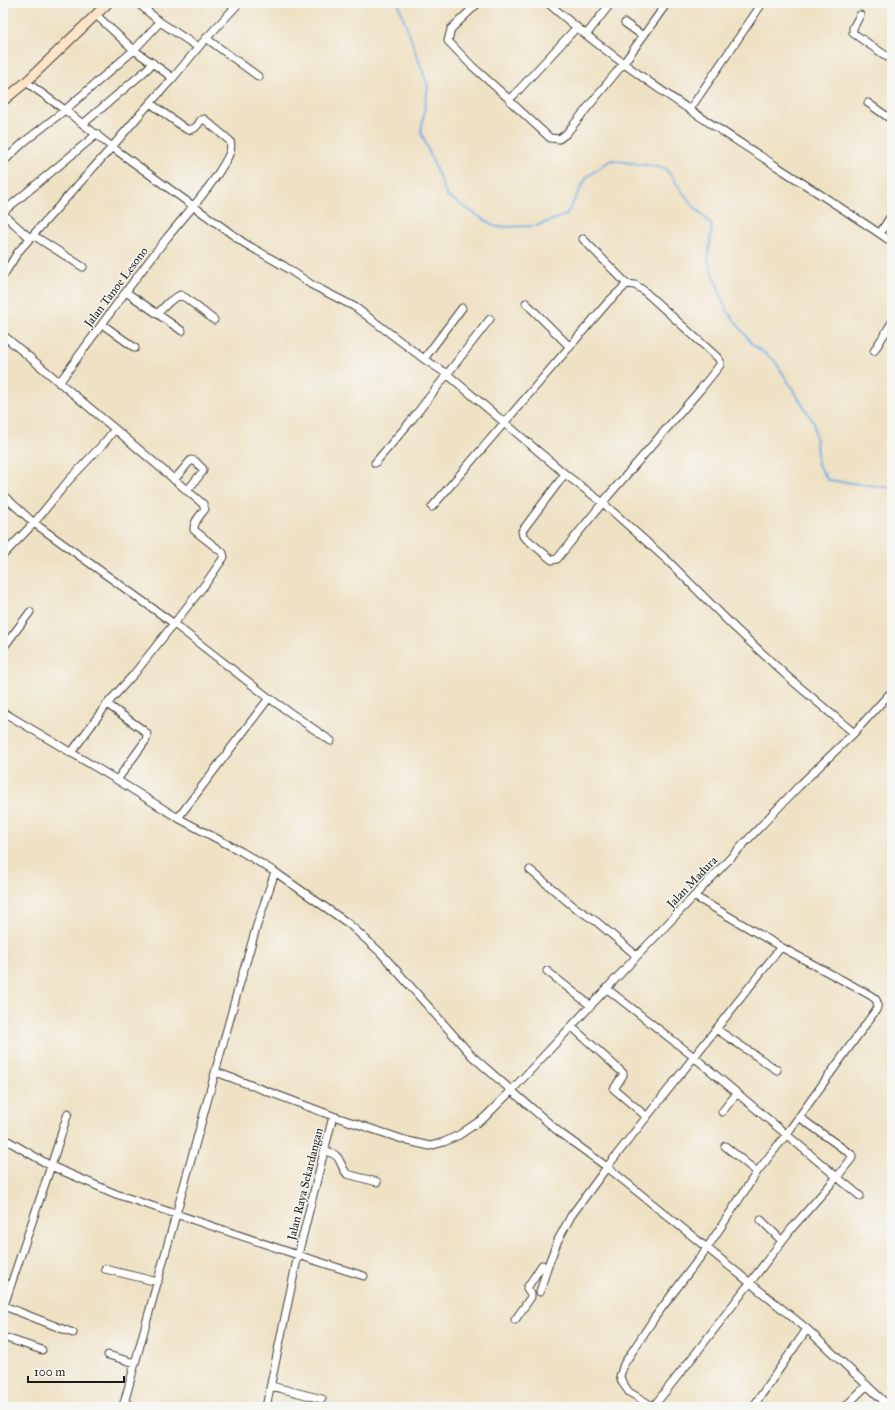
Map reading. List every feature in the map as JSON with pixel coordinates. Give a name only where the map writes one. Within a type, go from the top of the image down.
[{"type":"main road","points":[[3,101],[26,82],[108,3]]},
{"type":"street","points":[[138,3],[160,22],[198,47]]},
{"type":"street","points":[[3,276],[18,252],[173,78],[198,47],[239,3]]},
{"type":"street","points":[[478,3],[451,29],[448,41],[472,66],[550,138],[559,139],[566,134],[623,64],[667,3]]},
{"type":"street","points":[[548,3],[576,28],[623,64],[892,242]]},
{"type":"street","points":[[586,35],[612,3]]},
{"type":"street","points":[[690,109],[761,5],[760,3]]},
{"type":"street","points":[[96,15],[134,50],[173,78]]},
{"type":"street","points":[[860,15],[853,28],[853,33],[892,60]]},
{"type":"street","points":[[3,162],[24,142],[65,110],[134,50],[160,22]]},
{"type":"street","points":[[625,22],[643,36]]},
{"type":"street","points":[[509,99],[576,28]]},
{"type":"street","points":[[206,38],[259,77]]},
{"type":"street","points":[[83,124],[153,63]]},
{"type":"street","points":[[26,82],[244,243],[284,266],[312,285],[355,307],[424,359],[447,374],[565,474],[603,503],[668,561],[734,627],[789,678],[854,733]]},
{"type":"street","name":"Jalan Tanoe Lesono","points":[[59,383],[126,292],[222,168],[231,149],[231,144],[225,137],[204,119],[201,120],[195,129],[186,129],[150,103]]},
{"type":"street","points":[[868,103],[892,120]]},
{"type":"street","points":[[83,267],[31,237],[3,213],[97,134]]},
{"type":"street","points":[[880,233],[892,214]]},
{"type":"street","points":[[565,474],[522,531],[523,536],[554,560],[557,559],[720,365],[720,361],[717,357],[642,290],[635,285],[627,284],[583,239]]},
{"type":"street","points":[[432,507],[608,302],[627,284]]},
{"type":"street","points":[[126,292],[182,331]]},
{"type":"street","points":[[158,313],[170,300],[180,295],[214,320]]},
{"type":"street","points":[[526,303],[570,347]]},
{"type":"street","points":[[424,359],[462,308]]},
{"type":"street","points":[[375,463],[410,422],[490,319]]},
{"type":"street","points":[[874,351],[892,322]]},
{"type":"street","points":[[102,324],[135,348]]},
{"type":"street","points":[[3,336],[115,429],[205,507],[194,525],[194,530],[223,553],[224,557],[206,583],[134,674],[108,704],[71,753]]},
{"type":"street","points":[[3,555],[34,523],[69,480],[104,443],[115,429]]},
{"type":"street","points":[[174,480],[191,460],[195,462],[203,469],[203,472],[187,491]]},
{"type":"street","points":[[3,495],[34,523],[173,624],[269,698],[331,741]]},
{"type":"street","points":[[3,648],[30,612]]},
{"type":"street","name":"Jalan Madura","points":[[511,1091],[606,988],[799,786],[854,733],[892,691]]},
{"type":"street","points":[[178,818],[269,698]]},
{"type":"street","points":[[108,704],[143,730],[147,736],[146,740],[117,780]]},
{"type":"street","points":[[3,712],[178,818],[242,852],[275,872],[349,924],[381,953],[472,1056],[511,1091],[559,1132],[607,1167],[807,1330],[890,1407]]},
{"type":"street","points":[[530,870],[573,906],[597,922],[637,956]]},
{"type":"street","points":[[135,1407],[123,1404],[257,925],[275,872]]},
{"type":"street","points":[[694,896],[781,947],[868,994],[877,1000],[878,1003],[876,1010],[786,1135],[757,1172],[707,1248],[655,1317],[627,1359],[621,1370],[621,1380],[629,1392],[653,1407],[782,1241],[852,1158],[852,1155],[799,1117]]},
{"type":"street","points":[[540,1292],[547,1268],[558,1240],[571,1216],[607,1167],[781,947]]},
{"type":"street","points":[[547,971],[590,1006]]},
{"type":"street","points":[[606,988],[694,1057],[860,1196]]},
{"type":"street","points":[[571,1026],[623,1073],[614,1089],[647,1117]]},
{"type":"street","points":[[716,1029],[777,1070]]},
{"type":"street","points":[[216,1072],[333,1116]]},
{"type":"street","name":"Jalan Raya Sekardangan","points":[[266,1407],[298,1256],[333,1116],[408,1141],[430,1146],[444,1142],[459,1135],[484,1118],[511,1091]]},
{"type":"street","points":[[722,1112],[737,1093]]},
{"type":"street","points":[[68,1113],[52,1166],[3,1307],[73,1333]]},
{"type":"street","points":[[3,1138],[52,1166],[116,1194],[298,1256],[364,1276]]},
{"type":"street","points":[[725,1146],[757,1172]]},
{"type":"street","points":[[325,1150],[332,1152],[340,1159],[343,1169],[348,1174],[377,1182]]},
{"type":"street","points":[[761,1220],[782,1241]]},
{"type":"street","points":[[515,1320],[531,1297],[531,1294],[526,1288],[542,1265]]},
{"type":"street","points":[[105,1269],[158,1282]]},
{"type":"street","points":[[752,1407],[807,1330]]},
{"type":"street","points":[[3,1337],[42,1350]]},
{"type":"street","points":[[108,1355],[135,1363]]},
{"type":"street","points":[[845,1407],[867,1385]]},
{"type":"street","points":[[271,1386],[322,1398]]},
{"type":"waterway","points":[[398,3],[428,86],[421,132],[447,196],[496,227],[536,226],[566,215],[587,177],[611,160],[665,168],[690,202],[712,225],[708,261],[726,309],[752,344],[775,361],[814,423],[818,465],[828,480],[892,488]]}]
